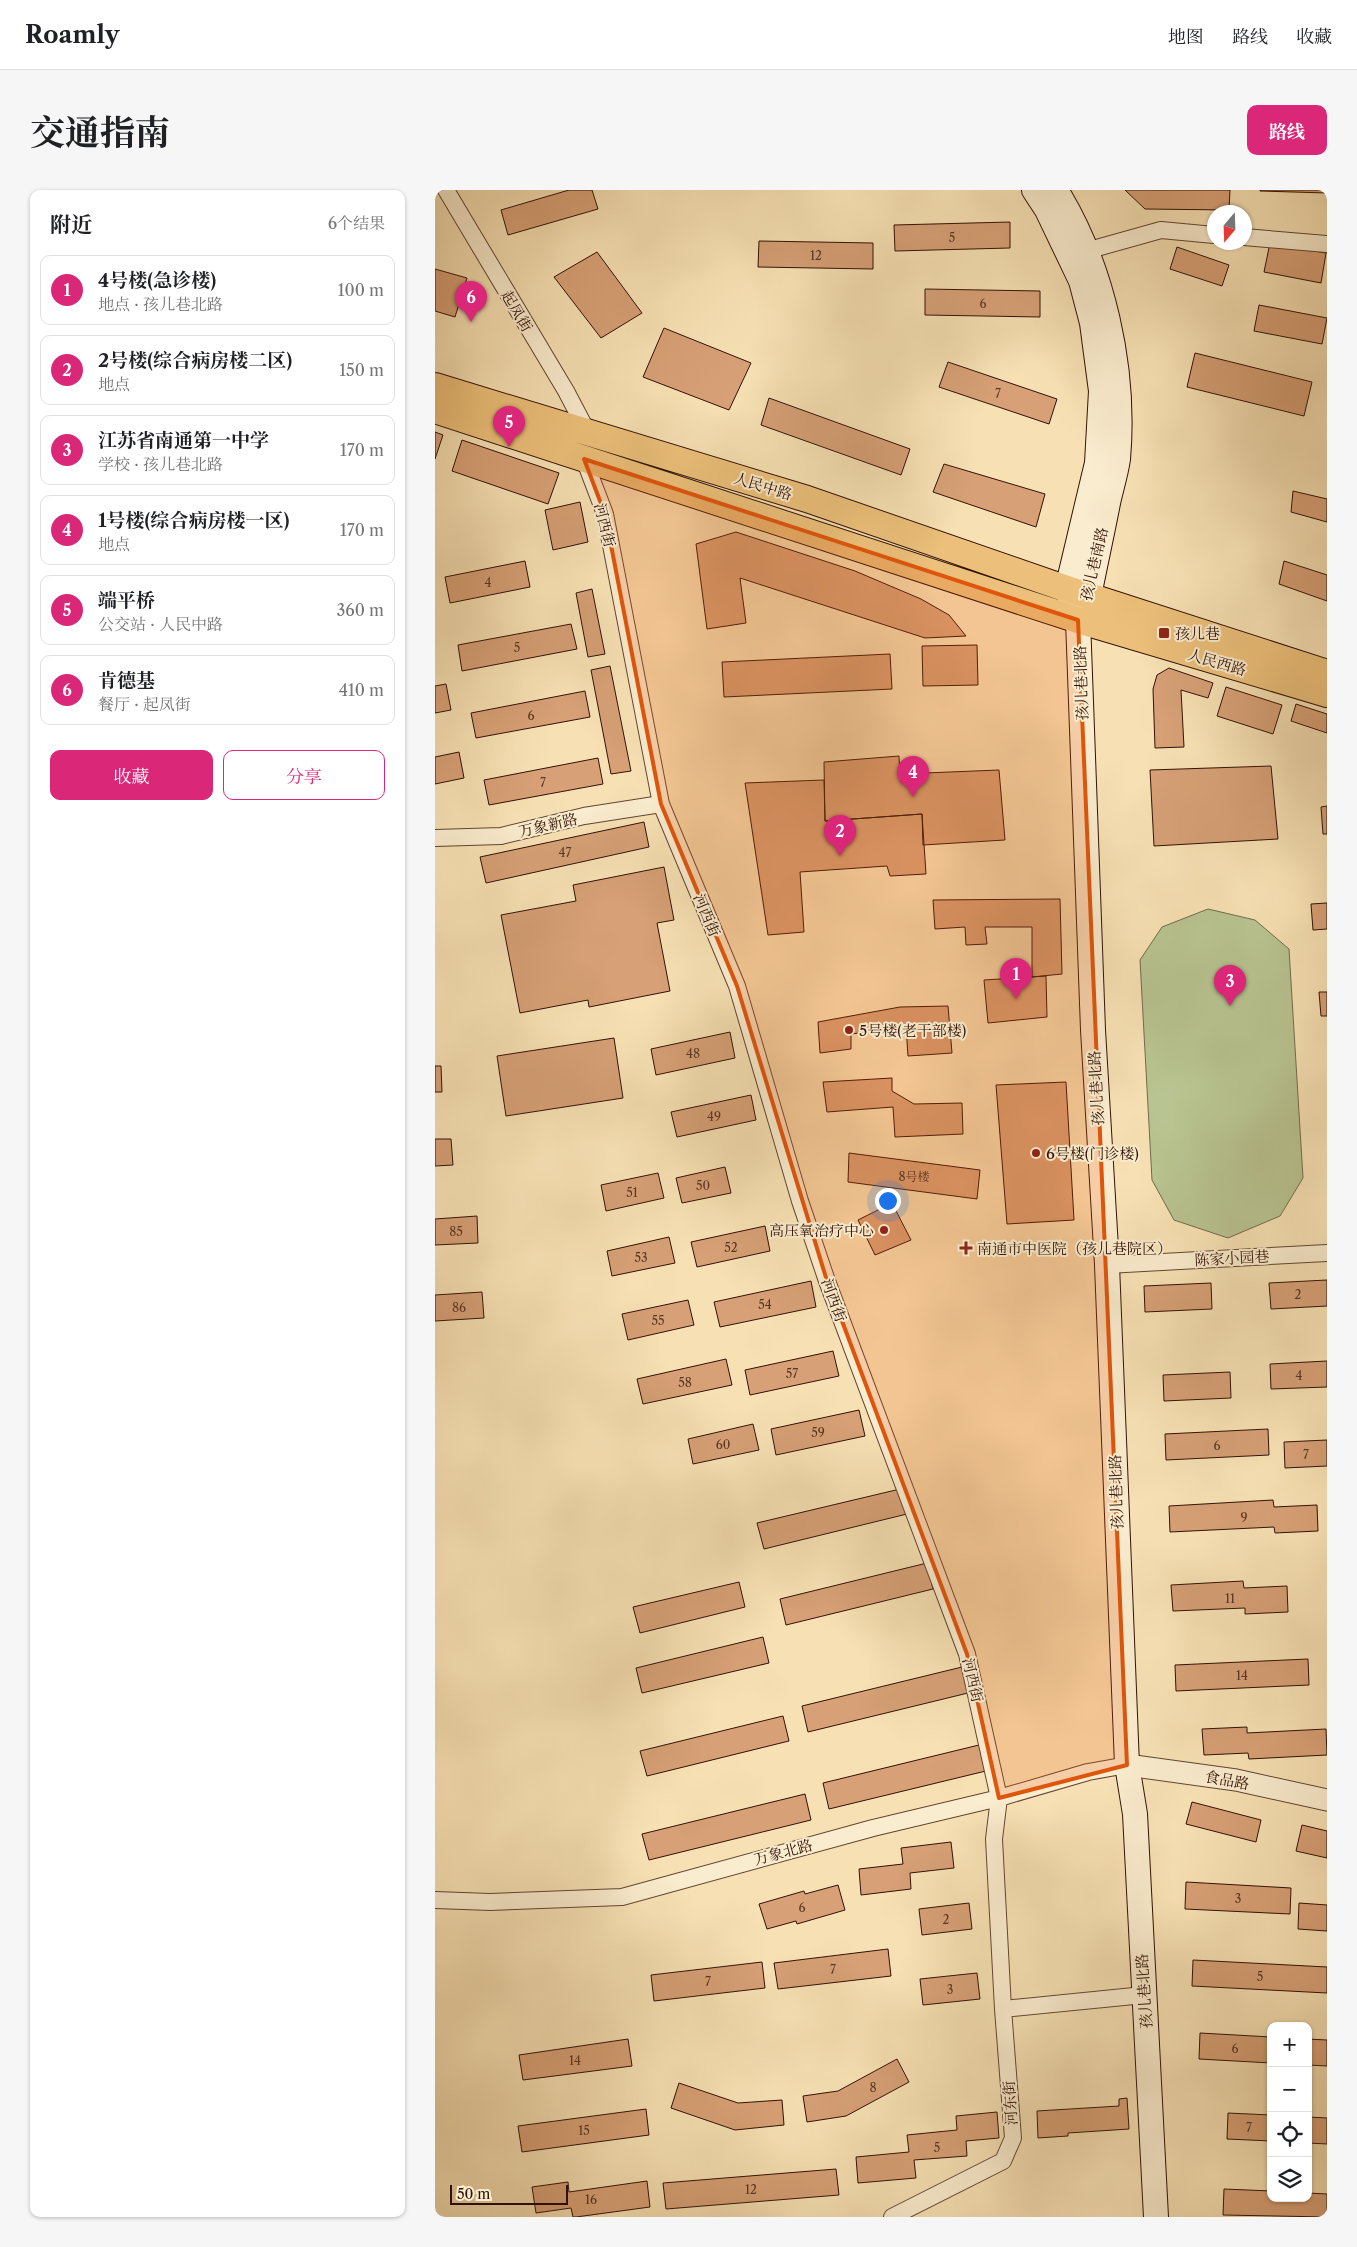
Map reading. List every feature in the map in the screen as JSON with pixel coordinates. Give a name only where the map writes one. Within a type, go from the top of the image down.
[{"type":"main road","name":"孩儿巷南路","points":[[1034,190],[1047,210],[1081,281],[1091,323],[1101,391],[1097,463],[1078,593],[1079,620]]},
{"type":"main road","name":"孩儿巷南路","points":[[1056,190],[1069,212],[1097,275],[1115,366],[1119,399],[1117,460],[1078,593]]},
{"type":"main road","name":"人民中路","points":[[435,386],[807,500],[1078,593]]},
{"type":"main road","name":"人民中路","points":[[435,410],[1079,620]]},
{"type":"main road","name":"人民西路","points":[[1078,593],[1327,673]]},
{"type":"main road","name":"人民西路","points":[[1079,620],[1327,694]]},
{"type":"main road","name":"孩儿巷北路","points":[[1079,620],[1093,1030],[1107,1265],[1127,1765],[1135,1814],[1137,1996],[1143,2217]]},
{"type":"main road","name":"孩儿巷北路","points":[[1137,1996],[1157,2217]]},
{"type":"street","name":"起凤街","points":[[445,190],[567,391],[588,433]]},
{"type":"street","points":[[1086,251],[1161,230],[1207,234]]},
{"type":"street","points":[[1252,238],[1327,244]]},
{"type":"street","name":"河西街","points":[[584,459],[605,514],[661,804],[737,986],[800,1201],[821,1263],[967,1654],[999,1798],[994,1839],[1003,2009]]},
{"type":"street","name":"万象新路","points":[[435,838],[501,836],[584,816],[661,804]]},
{"type":"street","name":"陈家小园巷","points":[[1107,1265],[1327,1253]]},
{"type":"street","name":"万象北路","points":[[435,1900],[491,1902],[622,1897],[873,1828],[999,1798],[1088,1772],[1127,1765]]},
{"type":"street","name":"食品路","points":[[1127,1765],[1236,1780],[1327,1800]]},
{"type":"street","points":[[1003,2009],[1137,1996]]},
{"type":"street","name":"河东街","points":[[892,2217],[1003,2161],[1013,2138],[1003,2009]]},
{"type":"highlighted area","points":[[584,459],[1078,620],[1127,1765],[999,1798],[967,1654],[827,1281],[737,986],[661,804],[605,514]]},
{"type":"green space","points":[[1208,909],[1255,920],[1289,949],[1303,1178],[1280,1216],[1228,1238],[1174,1220],[1152,1180],[1140,960],[1162,927]]},
{"type":"building","points":[[569,190],[592,190],[598,209],[508,235],[501,210]]},
{"type":"building","points":[[1125,190],[1230,190],[1229,205],[1207,205],[1207,210],[1145,209]]},
{"type":"building","points":[[1260,190],[1327,190],[1327,193],[1260,191]]},
{"type":"building","points":[[1010,222],[1010,248],[895,251],[894,225]]},
{"type":"building","points":[[759,241],[873,243],[873,269],[758,267]]},
{"type":"building","points":[[1270,243],[1326,253],[1321,283],[1264,272]]},
{"type":"building","points":[[1177,247],[1229,265],[1222,286],[1170,269]]},
{"type":"building","points":[[597,252],[642,313],[601,338],[554,277]]},
{"type":"building","points":[[435,269],[467,278],[455,317],[435,311]]},
{"type":"building","points":[[925,289],[1040,291],[1040,317],[925,315]]},
{"type":"building","points":[[1259,305],[1327,318],[1322,344],[1254,331]]},
{"type":"building","points":[[664,328],[751,363],[729,410],[643,377]]},
{"type":"building","points":[[1195,353],[1312,382],[1304,416],[1187,387]]},
{"type":"building","points":[[948,362],[1057,399],[1049,424],[939,387]]},
{"type":"building","points":[[769,398],[910,449],[901,475],[761,425]]},
{"type":"building","points":[[435,432],[443,435],[435,459]]},
{"type":"building","points":[[462,440],[559,473],[548,504],[452,471]]},
{"type":"building","points":[[944,464],[1045,494],[1036,527],[933,492]]},
{"type":"building","points":[[1293,491],[1327,499],[1327,522],[1291,512]]},
{"type":"building","points":[[580,502],[588,542],[553,550],[545,510]]},
{"type":"building","points":[[736,532],[855,571],[921,599],[949,615],[966,636],[925,638],[740,578],[746,623],[707,629],[696,544]]},
{"type":"building","points":[[525,561],[530,587],[450,603],[445,577]]},
{"type":"building","points":[[1284,561],[1327,575],[1327,601],[1279,584]]},
{"type":"building","points":[[592,589],[605,654],[588,657],[576,593]]},
{"type":"building","points":[[571,624],[577,649],[462,671],[458,645]]},
{"type":"building","points":[[977,645],[978,685],[923,686],[922,646]]},
{"type":"building","points":[[890,654],[892,689],[724,697],[722,662]]},
{"type":"building","points":[[610,666],[631,771],[611,774],[591,670]]},
{"type":"building","points":[[1169,668],[1213,683],[1208,698],[1181,690],[1184,747],[1155,748],[1153,689],[1157,675]]},
{"type":"building","points":[[446,684],[451,710],[435,713],[435,686]]},
{"type":"building","points":[[1226,687],[1282,705],[1273,734],[1217,716]]},
{"type":"building","points":[[585,691],[590,717],[476,738],[471,713]]},
{"type":"building","points":[[1296,704],[1327,714],[1327,733],[1291,721]]},
{"type":"building","points":[[459,752],[464,778],[435,784],[435,757]]},
{"type":"building","points":[[899,756],[900,774],[999,770],[1005,840],[923,845],[922,814],[825,821],[824,762]]},
{"type":"building","points":[[598,758],[603,784],[489,805],[484,780]]},
{"type":"building","points":[[1271,766],[1278,839],[1154,846],[1150,770]]},
{"type":"building","points":[[824,780],[825,821],[922,814],[926,874],[890,876],[887,866],[800,872],[804,932],[768,935],[745,783]]},
{"type":"building","points":[[1327,806],[1327,834],[1323,834],[1321,807]]},
{"type":"building","points":[[644,822],[649,847],[486,883],[480,857]]},
{"type":"building","points":[[664,867],[674,920],[657,923],[670,991],[589,1007],[588,1000],[520,1013],[501,915],[576,901],[573,885]]},
{"type":"building","points":[[1060,899],[1062,974],[1032,977],[1032,927],[985,927],[987,944],[966,945],[965,927],[935,929],[933,900]]},
{"type":"building","points":[[1327,903],[1327,929],[1313,930],[1311,904]]},
{"type":"building","points":[[1046,976],[1047,1017],[988,1023],[984,980]]},
{"type":"building","points":[[1319,992],[1327,992],[1327,1016],[1321,1016]]},
{"type":"building","name":"5号楼(老干部楼)","points":[[948,1006],[952,1053],[908,1056],[906,1027],[851,1034],[851,1049],[820,1053],[818,1022],[900,1007]]},
{"type":"building","points":[[730,1032],[735,1058],[656,1075],[651,1049]]},
{"type":"building","points":[[614,1038],[623,1098],[506,1116],[497,1056]]},
{"type":"building","points":[[435,1066],[441,1066],[442,1092],[435,1092]]},
{"type":"building","points":[[892,1078],[892,1091],[914,1104],[962,1103],[963,1134],[895,1137],[893,1107],[827,1112],[823,1082]]},
{"type":"building","name":"6号楼(门诊楼)","points":[[1066,1082],[1074,1220],[1007,1224],[996,1085]]},
{"type":"building","points":[[751,1095],[756,1120],[677,1137],[671,1112]]},
{"type":"building","points":[[435,1139],[451,1139],[453,1165],[435,1166]]},
{"type":"building","points":[[849,1153],[980,1170],[977,1199],[848,1182]]},
{"type":"building","points":[[725,1167],[731,1193],[682,1203],[676,1178]]},
{"type":"building","points":[[658,1173],[664,1198],[606,1211],[601,1185]]},
{"type":"building","name":"高压氧治疗中心","points":[[892,1203],[911,1240],[875,1255],[858,1220]]},
{"type":"building","points":[[477,1216],[478,1243],[435,1245],[435,1219]]},
{"type":"building","points":[[765,1226],[770,1251],[697,1267],[691,1242]]},
{"type":"building","points":[[669,1237],[675,1263],[612,1276],[607,1251]]},
{"type":"building","points":[[1327,1280],[1327,1306],[1271,1309],[1269,1283]]},
{"type":"building","points":[[811,1281],[816,1307],[720,1327],[714,1302]]},
{"type":"building","points":[[1211,1283],[1212,1309],[1145,1312],[1144,1286]]},
{"type":"building","points":[[482,1292],[484,1318],[435,1321],[435,1295]]},
{"type":"building","points":[[688,1300],[694,1325],[628,1340],[622,1314]]},
{"type":"building","points":[[833,1351],[839,1376],[750,1395],[745,1370]]},
{"type":"building","points":[[726,1359],[732,1385],[643,1404],[637,1379]]},
{"type":"building","points":[[1327,1361],[1327,1387],[1271,1389],[1270,1364]]},
{"type":"building","points":[[1230,1372],[1231,1398],[1164,1401],[1163,1375]]},
{"type":"building","points":[[859,1410],[865,1436],[776,1455],[771,1429]]},
{"type":"building","points":[[753,1424],[759,1450],[693,1464],[688,1439]]},
{"type":"building","points":[[1268,1429],[1269,1455],[1166,1460],[1165,1434]]},
{"type":"building","points":[[1327,1440],[1327,1466],[1285,1468],[1284,1442]]},
{"type":"building","points":[[900,1489],[907,1514],[764,1549],[757,1523]]},
{"type":"building","points":[[1273,1500],[1274,1507],[1317,1505],[1318,1531],[1275,1533],[1274,1527],[1170,1532],[1169,1506]]},
{"type":"building","points":[[927,1563],[933,1589],[786,1625],[780,1599]]},
{"type":"building","points":[[1243,1581],[1244,1588],[1287,1586],[1288,1612],[1245,1614],[1245,1608],[1173,1611],[1171,1585]]},
{"type":"building","points":[[739,1582],[745,1607],[640,1633],[633,1607]]},
{"type":"building","points":[[763,1637],[769,1663],[642,1693],[636,1668]]},
{"type":"building","points":[[1308,1659],[1309,1685],[1176,1691],[1175,1665]]},
{"type":"building","points":[[962,1667],[968,1693],[808,1732],[802,1706]]},
{"type":"building","points":[[783,1716],[789,1741],[647,1776],[640,1751]]},
{"type":"building","points":[[1247,1727],[1247,1733],[1326,1729],[1327,1755],[1249,1759],[1248,1753],[1204,1755],[1202,1729]]},
{"type":"building","points":[[983,1744],[990,1770],[829,1809],[823,1783]]},
{"type":"building","points":[[805,1794],[811,1820],[649,1860],[642,1834]]},
{"type":"building","points":[[1192,1802],[1261,1820],[1256,1842],[1186,1824]]},
{"type":"building","points":[[1302,1825],[1327,1831],[1327,1858],[1296,1851]]},
{"type":"building","points":[[951,1842],[954,1868],[910,1873],[911,1889],[861,1895],[859,1869],[903,1864],[901,1848]]},
{"type":"building","points":[[1186,1882],[1291,1888],[1290,1914],[1185,1909]]},
{"type":"building","points":[[838,1885],[845,1910],[797,1924],[796,1921],[767,1929],[759,1904],[804,1891],[805,1894]]},
{"type":"building","points":[[969,1903],[972,1929],[922,1935],[919,1909]]},
{"type":"building","points":[[1299,1903],[1327,1905],[1327,1931],[1298,1929]]},
{"type":"building","points":[[888,1949],[891,1976],[778,1989],[774,1963]]},
{"type":"building","points":[[1193,1960],[1327,1967],[1327,1993],[1192,1986]]},
{"type":"building","points":[[762,1962],[765,1988],[654,2001],[651,1975]]},
{"type":"building","points":[[977,1973],[980,1999],[923,2005],[920,1979]]},
{"type":"building","points":[[1200,2033],[1267,2037],[1267,2063],[1199,2059]]},
{"type":"building","points":[[628,2039],[632,2066],[523,2080],[519,2055]]},
{"type":"building","points":[[1312,2039],[1327,2040],[1327,2066],[1312,2065]]},
{"type":"building","points":[[897,2059],[909,2082],[846,2116],[807,2122],[803,2096],[838,2091]]},
{"type":"building","points":[[679,2083],[738,2103],[782,2100],[784,2125],[735,2130],[671,2108]]},
{"type":"building","points":[[1127,2098],[1129,2129],[1068,2133],[1068,2136],[1038,2138],[1037,2111],[1119,2106],[1119,2099]]},
{"type":"building","points":[[646,2109],[649,2135],[522,2152],[518,2126]]},
{"type":"building","points":[[997,2112],[999,2138],[966,2141],[967,2156],[914,2160],[916,2178],[858,2183],[856,2157],[909,2152],[907,2135],[957,2130],[956,2116]]},
{"type":"building","points":[[1228,2113],[1267,2115],[1267,2141],[1227,2139]]},
{"type":"building","points":[[1312,2117],[1327,2118],[1327,2144],[1312,2143]]},
{"type":"building","points":[[836,2169],[839,2195],[666,2209],[663,2183]]},
{"type":"building","points":[[647,2181],[650,2207],[576,2217],[573,2217],[571,2208],[536,2213],[532,2187],[568,2182],[569,2192]]},
{"type":"building","points":[[1224,2189],[1267,2191],[1267,2202],[1312,2202],[1312,2193],[1327,2194],[1327,2217],[1223,2215]]},
{"type":"place","name":"肯德基","points":[[471,322]]},
{"type":"place","name":"端平桥","points":[[509,447]]},
{"type":"place","name":"孩儿巷","points":[[1164,633]]},
{"type":"place","name":"1号楼(综合病房楼一区)","points":[[913,797]]},
{"type":"place","name":"2号楼(综合病房楼二区)","points":[[840,856]]},
{"type":"place","name":"4号楼(急诊楼)","points":[[1016,999]]},
{"type":"place","name":"江苏省南通第一中学","points":[[1230,1006]]},
{"type":"place","name":"5号楼(老干部楼)","points":[[849,1030]]},
{"type":"place","name":"6号楼(门诊楼)","points":[[1036,1153]]},
{"type":"place","name":"高压氧治疗中心","points":[[884,1230]]},
{"type":"place","name":"南通市中医院（孩儿巷院区）","points":[[966,1248]]}]
